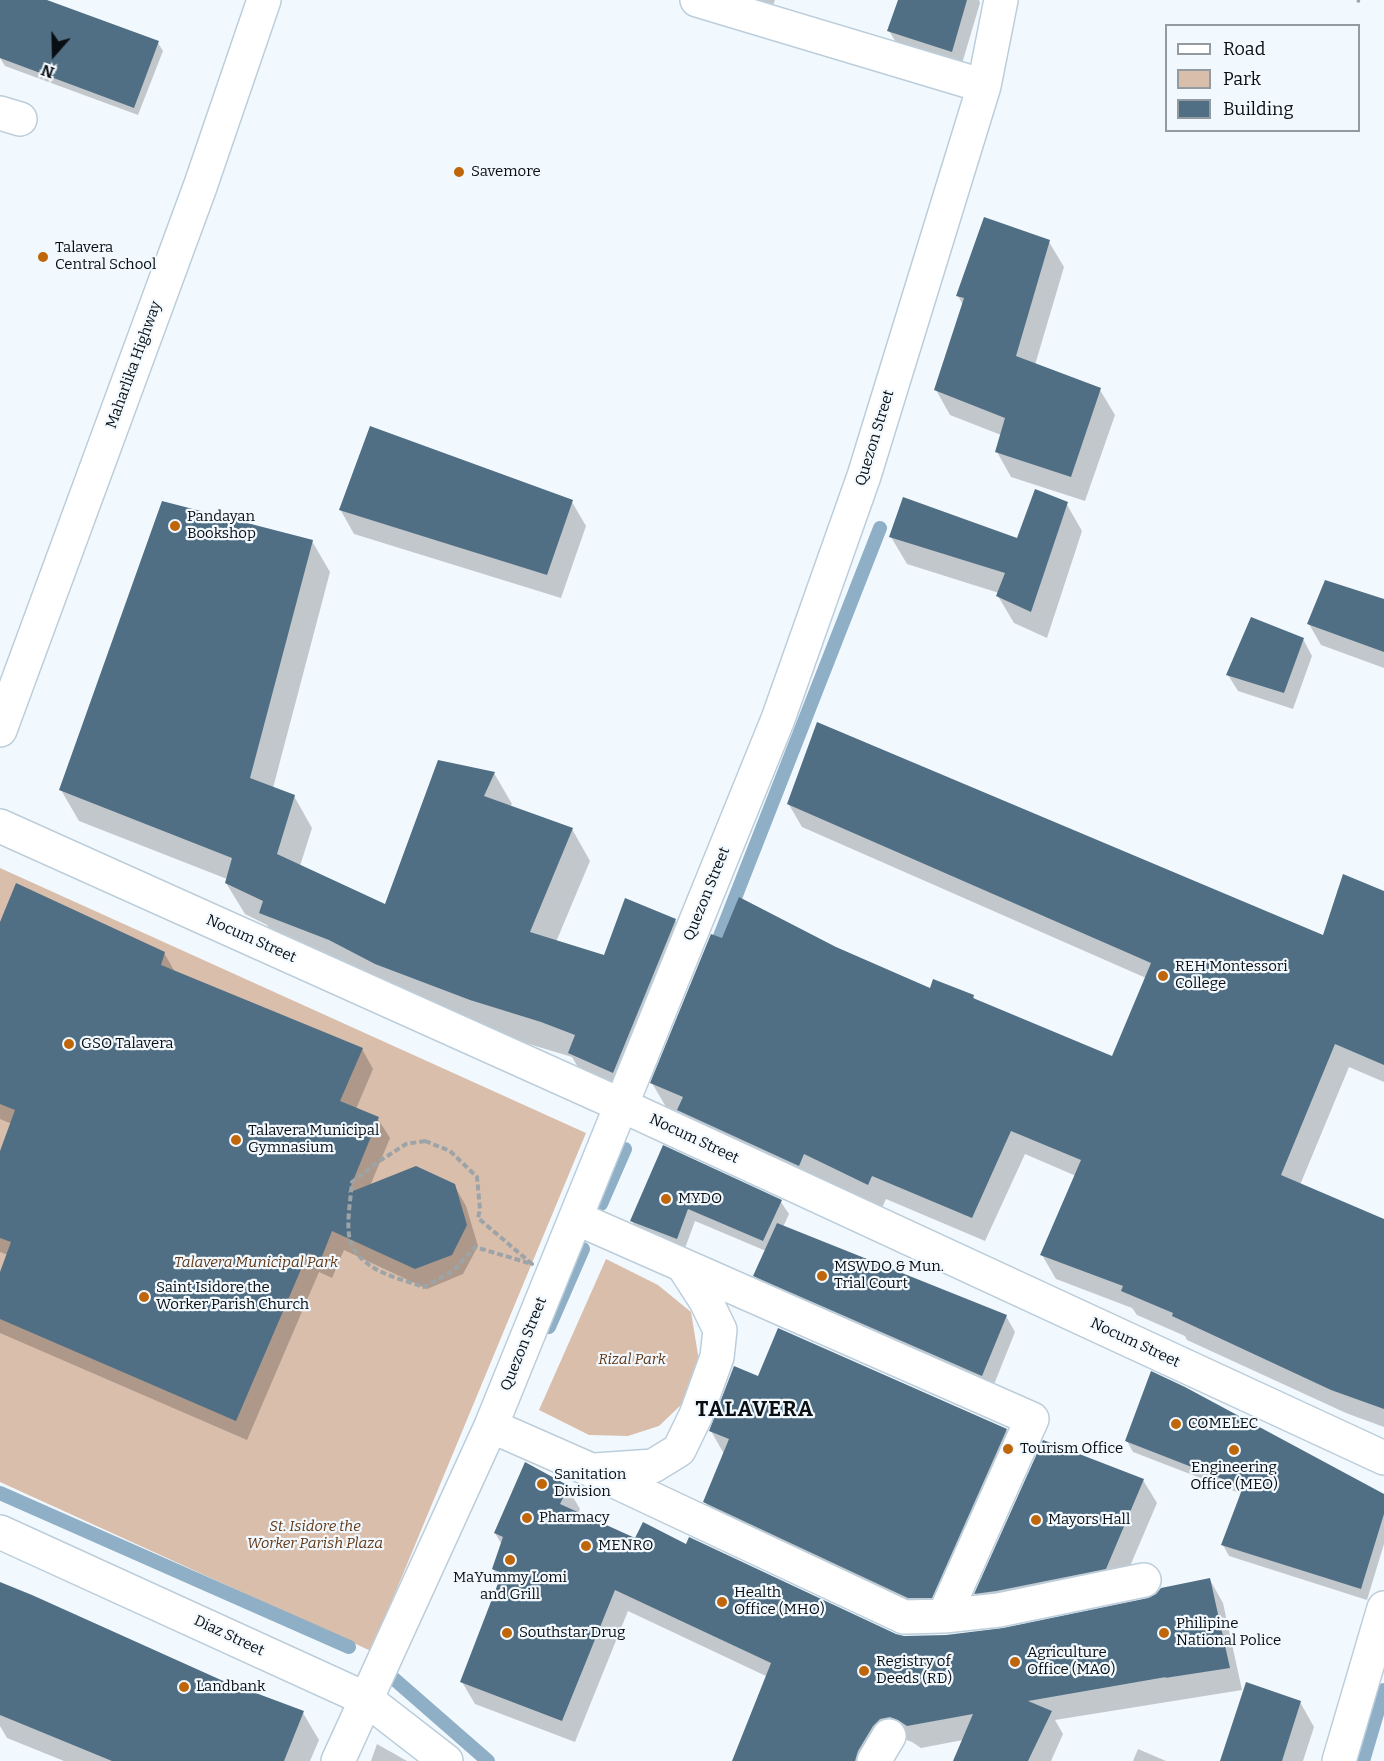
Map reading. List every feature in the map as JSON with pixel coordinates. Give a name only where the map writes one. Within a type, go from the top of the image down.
[{"type":"street","name":"Maharlika Highway","points":[[0,729],[200,186],[264,0]]},
{"type":"street","points":[[697,0],[984,86]]},
{"type":"street","name":"Quezon Street","points":[[338,1761],[491,1426],[786,697],[864,476],[984,86],[1001,0]]},
{"type":"street","name":"Nocum Street","points":[[0,826],[621,1105],[1384,1458]]},
{"type":"street","points":[[576,1218],[1032,1419],[945,1616]]},
{"type":"street","points":[[591,1470],[653,1466],[679,1450],[696,1415],[717,1357],[720,1330],[706,1300],[684,1267]]},
{"type":"street","points":[[491,1426],[591,1470],[904,1617],[945,1616],[999,1610],[1144,1580]]},
{"type":"street","name":"Diaz Street","points":[[0,1532],[366,1699],[446,1761]]},
{"type":"street","points":[[1339,1761],[1384,1608]]},
{"type":"path","points":[[425,1141],[450,1151],[477,1177],[480,1209],[478,1218],[532,1264],[475,1248],[453,1271],[424,1287],[383,1273],[363,1261],[351,1242],[352,1182],[406,1144],[425,1141]]},
{"type":"green space","name":"Talavera Municipal Park","points":[[0,868],[586,1133],[371,1651],[0,1482]]},
{"type":"green space","name":"Rizal Park","points":[[606,1259],[658,1285],[691,1312],[701,1373],[683,1403],[659,1426],[628,1436],[589,1435],[539,1410]]},
{"type":"building","points":[[0,0],[47,0],[159,41],[134,108],[0,58]]},
{"type":"building","points":[[898,0],[967,0],[952,52],[887,31]]},
{"type":"building","points":[[984,217],[1050,240],[1016,356],[1101,388],[1071,477],[995,452],[1005,418],[934,390],[964,298],[956,296]]},
{"type":"building","points":[[370,426],[573,500],[547,575],[339,510]]},
{"type":"building","points":[[1035,489],[1068,502],[1031,612],[996,596],[1005,573],[889,537],[903,497],[1017,538]]},
{"type":"building","points":[[162,501],[313,540],[250,778],[295,795],[277,854],[385,904],[438,760],[495,772],[484,796],[573,828],[530,932],[604,955],[625,898],[676,919],[613,1073],[568,1053],[575,1035],[470,1000],[375,964],[329,940],[259,913],[263,901],[225,883],[232,858],[59,790]]},
{"type":"building","points":[[1325,580],[1384,599],[1384,652],[1307,624]]},
{"type":"building","points":[[1251,617],[1304,638],[1284,693],[1226,675]]},
{"type":"building","points":[[817,722],[1323,935],[1343,874],[1384,891],[1384,1065],[1335,1044],[1281,1175],[1384,1219],[1384,1409],[1331,1390],[1172,1316],[1173,1313],[1121,1291],[1123,1286],[1040,1255],[1081,1160],[1011,1131],[972,1218],[872,1176],[868,1185],[804,1154],[799,1166],[677,1110],[683,1097],[650,1083],[711,934],[722,938],[739,897],[836,947],[930,988],[933,979],[1112,1056],[1151,963],[787,804]]},
{"type":"building","points":[[16,883],[165,952],[161,965],[363,1048],[340,1101],[379,1117],[348,1193],[416,1166],[455,1184],[467,1225],[452,1255],[415,1269],[332,1231],[321,1259],[308,1253],[236,1421],[0,1319],[0,1272],[11,1242],[0,1238],[0,1151],[15,1110],[0,1104],[0,922]]},
{"type":"building","points":[[663,1145],[782,1200],[763,1241],[688,1209],[677,1239],[630,1221]]},
{"type":"building","points":[[777,1223],[1007,1315],[982,1376],[753,1276]]},
{"type":"building","points":[[778,1328],[1007,1429],[932,1598],[908,1598],[703,1502],[729,1439],[709,1431],[734,1366],[758,1376]]},
{"type":"building","points":[[1151,1371],[1384,1494],[1384,1514],[1361,1589],[1221,1545],[1243,1487],[1125,1441]]},
{"type":"building","name":"Mayors Hall","points":[[1043,1440],[1144,1479],[1106,1569],[974,1594]]},
{"type":"building","points":[[525,1462],[569,1486],[560,1504],[635,1538],[643,1522],[686,1544],[689,1537],[904,1636],[946,1635],[1003,1628],[1148,1598],[1161,1588],[1210,1578],[1230,1668],[1028,1701],[1052,1711],[1028,1761],[953,1761],[973,1714],[907,1726],[890,1717],[880,1719],[873,1726],[858,1751],[855,1761],[732,1761],[771,1663],[615,1590],[562,1721],[460,1682],[502,1573],[492,1569],[503,1537],[494,1533]]},
{"type":"building","points":[[0,1582],[221,1680],[304,1711],[284,1761],[112,1761],[0,1715]]},
{"type":"building","points":[[1246,1682],[1301,1701],[1282,1761],[1220,1761]]},
{"type":"waterway","points":[[713,954],[880,528]]},
{"type":"waterway","points":[[601,1204],[625,1149]]},
{"type":"waterway","points":[[549,1327],[583,1249]]},
{"type":"waterway","points":[[0,1493],[349,1647]]},
{"type":"waterway","points":[[387,1665],[385,1671],[488,1761]]},
{"type":"waterway","points":[[1363,1761],[1384,1690]]},
{"type":"place","name":"Savemore","points":[[459,172]]},
{"type":"place","name":"Talavera Central School","points":[[43,257]]},
{"type":"place","name":"Pandayan Bookshop","points":[[175,526]]},
{"type":"place","name":"REH Montessori College","points":[[1163,976]]},
{"type":"place","name":"GSO Talavera","points":[[69,1044]]},
{"type":"place","name":"Talavera Municipal Gymnasium","points":[[236,1140]]},
{"type":"place","name":"MYDO","points":[[666,1199]]},
{"type":"place","name":"MSWDO & Mun. Trial Court","points":[[822,1276]]},
{"type":"place","name":"Saint Isidore the Worker Parish Church","points":[[144,1297]]},
{"type":"place","name":"COMELEC","points":[[1176,1424]]},
{"type":"place","name":"Tourism Office","points":[[1008,1449]]},
{"type":"place","name":"Engineering Office (MEO)","points":[[1234,1450]]},
{"type":"place","name":"Sanitation Division","points":[[542,1484]]},
{"type":"place","name":"Pharmacy","points":[[527,1518]]},
{"type":"place","name":"Mayors Hall","points":[[1036,1520]]},
{"type":"place","name":"MENRO","points":[[586,1546]]},
{"type":"place","name":"MaYummy Lomi and Grill","points":[[510,1560]]},
{"type":"place","name":"Health Office (MHO)","points":[[722,1602]]},
{"type":"place","name":"Southstar Drug","points":[[507,1633]]},
{"type":"place","name":"Philipine National Police","points":[[1164,1633]]},
{"type":"place","name":"Agriculture Office (MAO)","points":[[1015,1662]]},
{"type":"place","name":"Registry of Deeds (RD)","points":[[864,1671]]},
{"type":"place","name":"Landbank","points":[[184,1687]]},
{"type":"district","name":"TALAVERA","points":[[755,1410]]},
{"type":"park label","name":"St. Isidore the Worker Parish Plaza","points":[[315,1536]]}]
